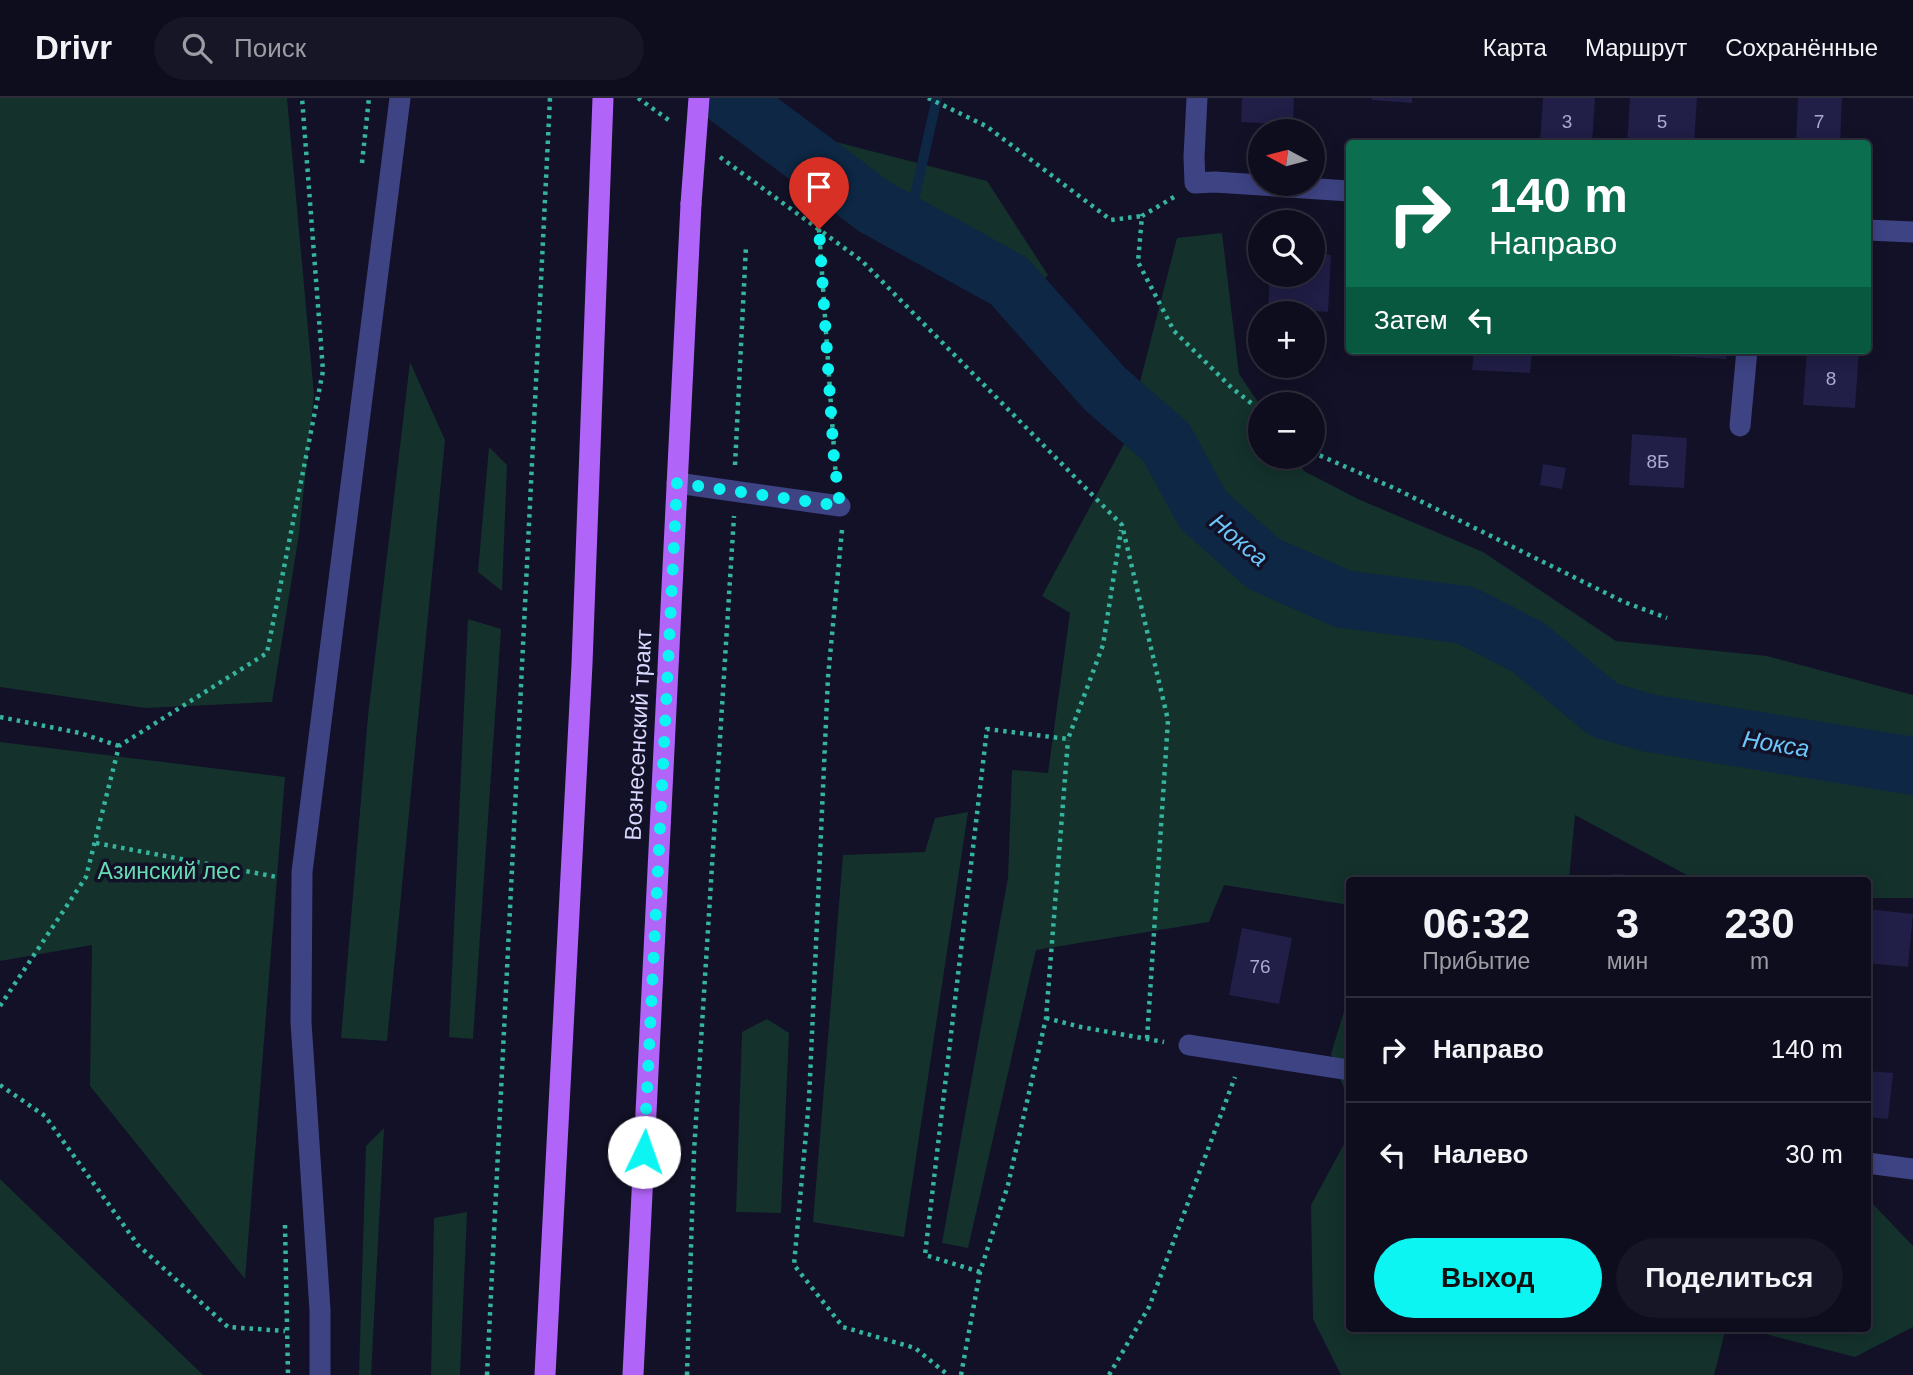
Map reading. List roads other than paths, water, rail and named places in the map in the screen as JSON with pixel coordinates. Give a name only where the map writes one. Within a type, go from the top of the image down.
[{"type":"main road","points":[[545,1375],[582,664],[603,98]]},
{"type":"main road","name":"Вознесенский тракт","points":[[633,1375],[691,204],[699,98]]},
{"type":"street","points":[[320,1375],[320,1310],[301,1022],[302,872],[400,98]]},
{"type":"street","points":[[1197,98],[1195,183],[1346,191]]},
{"type":"street","points":[[1871,230],[1913,232]]},
{"type":"street","points":[[1740,426],[1747,354]]},
{"type":"street","points":[[677,483],[840,506]]},
{"type":"street","points":[[1189,1045],[1346,1070]]},
{"type":"street","points":[[1871,1164],[1913,1169]]},
{"type":"waterway","name":"Нокса","points":[[729,98],[875,207],[1009,281],[1105,389],[1166,442],[1203,510],[1264,564],[1343,599],[1465,615],[1528,647],[1604,710],[1649,723],[1913,766]]},
{"type":"waterway","points":[[908,226],[937,98]]},
{"type":"park label","name":"Азинский лес","points":[[169,871]]}]
